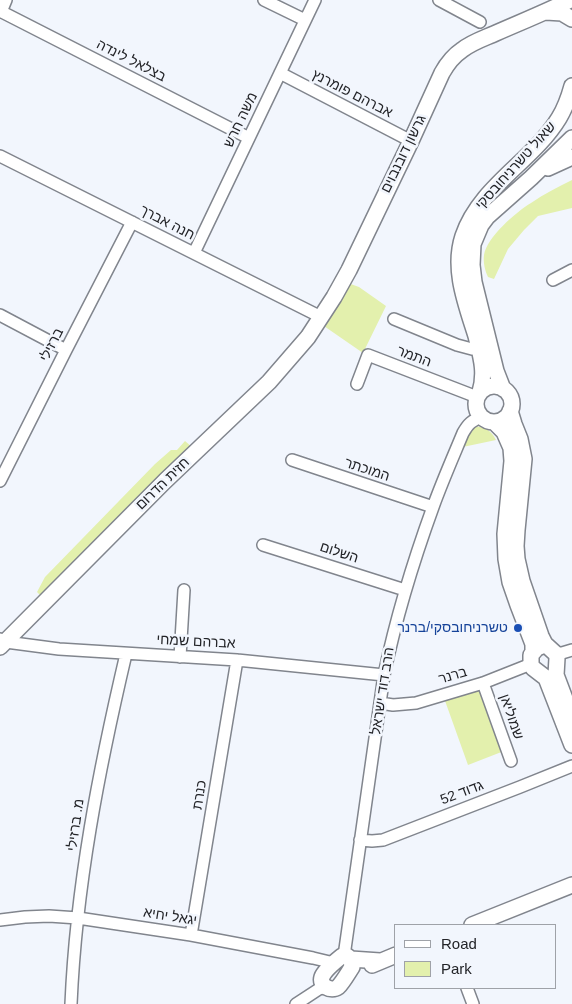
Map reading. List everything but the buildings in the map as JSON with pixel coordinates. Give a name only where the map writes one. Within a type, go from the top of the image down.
[{"type":"street","points":[[0,12],[6,0]]},
{"type":"street","points":[[264,0],[305,20]]},
{"type":"street","name":"משה חרש","points":[[194,253],[315,0]]},
{"type":"street","points":[[439,0],[480,22]]},
{"type":"street","name":"גרשון דובנבוים","points":[[321,317],[349,270],[447,65],[463,49],[474,42],[518,23],[550,3],[570,0]]},
{"type":"street","points":[[550,3],[572,19]]},
{"type":"street","name":"בצלאל לינדה","points":[[0,12],[249,138]]},
{"type":"street","name":"אברהם פומרנץ","points":[[280,73],[411,141]]},
{"type":"street","name":"שאול טשרניחובסקי","points":[[479,395],[484,374],[479,349],[464,298],[460,275],[459,254],[463,236],[479,206],[539,144],[554,125],[569,116],[572,86]]},
{"type":"street","name":"שאול טשרניחובסקי","points":[[503,389],[496,371],[474,282],[472,265],[474,244],[481,225],[487,217],[572,138]]},
{"type":"street","name":"חנה אברך","points":[[0,156],[321,317]]},
{"type":"street","points":[[531,178],[572,157]]},
{"type":"street","name":"ברזילי","points":[[0,482],[132,222]]},
{"type":"street","points":[[553,280],[572,270]]},
{"type":"street","points":[[0,316],[66,350]]},
{"type":"street","name":"חזית הדרום","points":[[2,643],[165,481],[269,382],[308,336],[321,317]]},
{"type":"street","points":[[394,319],[457,345],[479,349]]},
{"type":"street","name":"התמר","points":[[357,384],[368,355],[479,395]]},
{"type":"street","points":[[572,717],[556,675],[553,656],[541,636],[518,570],[516,546],[524,459],[520,439],[510,410],[511,401],[507,392],[503,389],[489,387],[479,395],[477,408],[504,432],[511,448],[512,461],[505,534],[506,559],[512,588],[533,644],[535,663],[546,678],[572,745]]},
{"type":"street","points":[[488,419],[504,418],[510,410]]},
{"type":"street","name":"הרב דוד ישראל","points":[[343,960],[384,675],[394,629],[433,508],[463,433],[468,424],[475,419],[488,419]]},
{"type":"street","name":"המוכתר","points":[[292,460],[433,508]]},
{"type":"street","name":"השלום","points":[[263,545],[405,590]]},
{"type":"street","points":[[180,657],[184,590]]},
{"type":"street","name":"אברהם שמחי","points":[[2,643],[126,654],[237,660],[384,675]]},
{"type":"street","points":[[535,663],[541,647],[553,656]]},
{"type":"street","points":[[553,656],[572,650]]},
{"type":"street","name":"מ. ברזילי","points":[[71,1004],[72,970],[93,806],[108,728],[126,654]]},
{"type":"street","points":[[535,663],[549,672],[553,656]]},
{"type":"street","name":"כנרת","points":[[191,935],[237,660]]},
{"type":"street","name":"ברנר","points":[[380,703],[393,705],[416,703],[489,681],[535,663]]},
{"type":"street","name":"שמוליאן","points":[[489,681],[511,761]]},
{"type":"street","name":"גדוד 52","points":[[360,840],[383,840],[572,766]]},
{"type":"street","points":[[474,924],[572,885]]},
{"type":"street","name":"יגאל יחיא","points":[[0,920],[49,916],[78,918],[191,935],[313,958],[343,960]]},
{"type":"street","points":[[296,1004],[394,956]]},
{"type":"street","points":[[336,983],[322,981],[323,975],[343,960],[380,961]]},
{"type":"street","points":[[334,1003],[336,983],[352,967],[343,960]]},
{"type":"street","points":[[467,989],[472,1004]]},
{"type":"green space","points":[[572,180],[572,208],[538,216],[508,249],[494,279],[488,277],[484,266],[484,255],[486,248],[496,233],[525,207]]},
{"type":"green space","points":[[345,282],[359,287],[386,306],[363,353],[321,324]]},
{"type":"green space","points":[[474,426],[487,430],[496,440],[458,448]]},
{"type":"green space","points":[[185,441],[192,447],[42,597],[37,592],[45,577],[155,464],[171,450],[177,450]]},
{"type":"green space","points":[[480,685],[504,751],[468,765],[444,698]]},
{"type":"place","name":"טשרניחובסקי/ברנר","points":[[518,628]]}]
